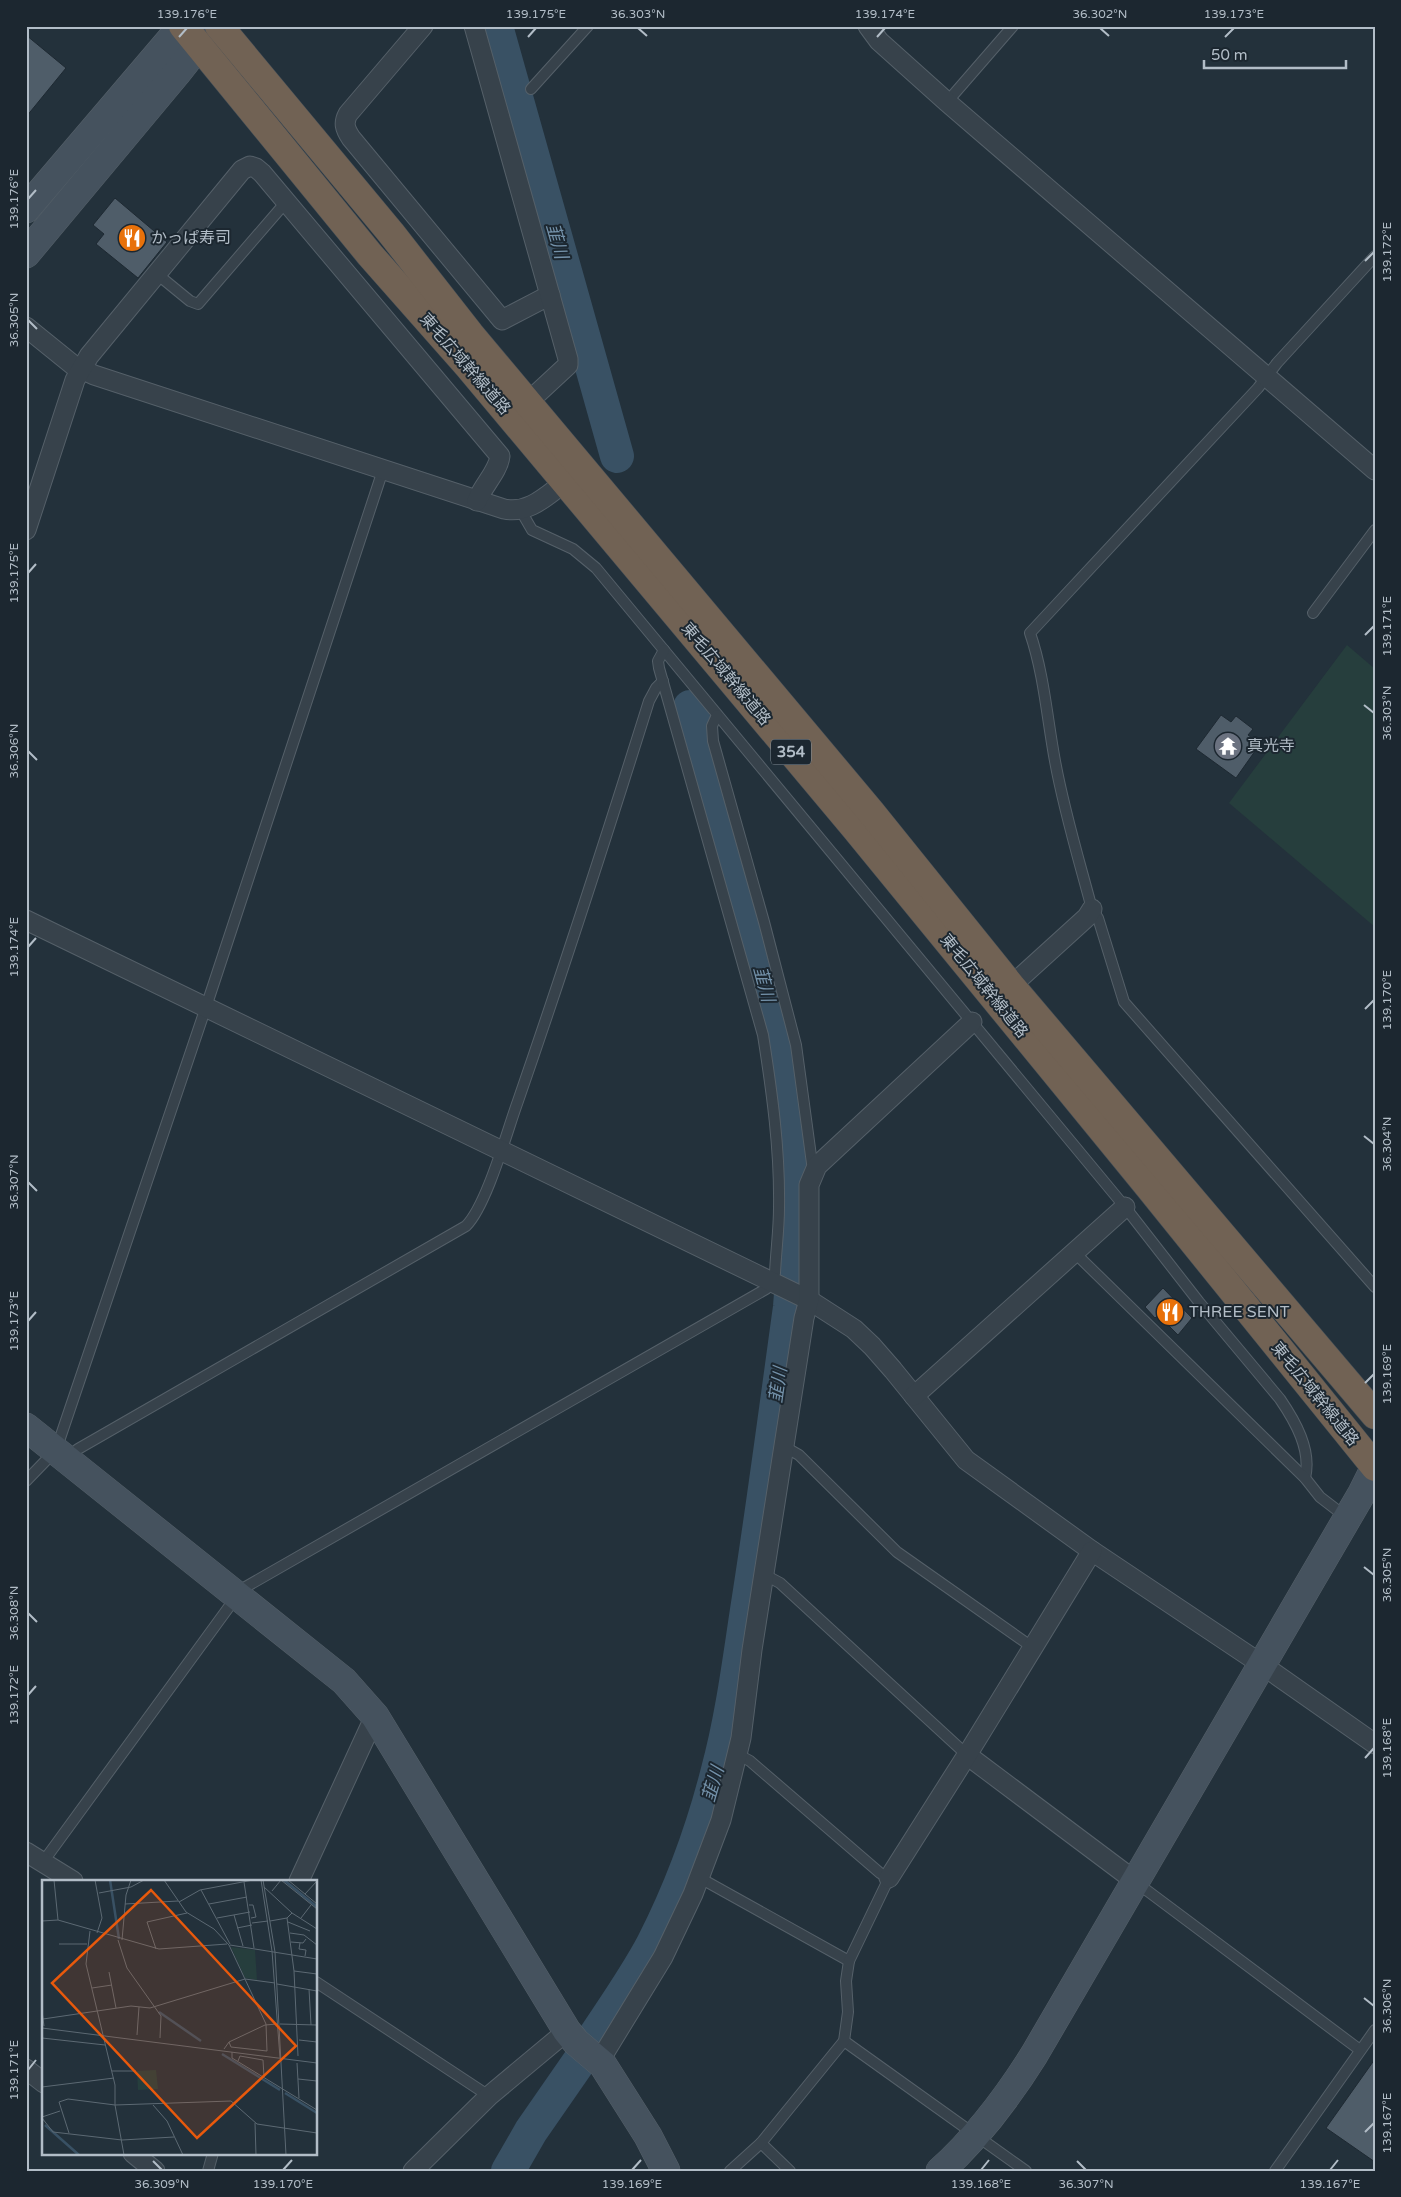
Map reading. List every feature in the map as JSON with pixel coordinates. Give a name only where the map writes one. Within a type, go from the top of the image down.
[{"type":"highway","name":"東毛広域幹線道路","points":[[219,26],[392,233],[470,334],[870,812],[1011,986],[1375,1416]]},
{"type":"highway","name":"東毛広域幹線道路","points":[[192,31],[370,255],[468,366],[867,843],[1375,1467]]},
{"type":"street","points":[[423,26],[348,114],[345,120],[345,127],[351,138],[502,320],[550,295]]},
{"type":"street","points":[[474,26],[568,359],[568,365],[527,403]]},
{"type":"street","points":[[868,26],[879,40],[947,102],[1375,470]]},
{"type":"street","points":[[26,210],[192,31]]},
{"type":"street","points":[[26,254],[192,31]]},
{"type":"street","points":[[26,530],[75,380],[81,369],[89,356],[246,168],[256,168],[286,202],[500,456],[496,468],[481,490],[477,501]]},
{"type":"street","points":[[26,327],[73,365],[94,375],[504,510],[520,510],[534,505],[565,482]]},
{"type":"street","points":[[1011,986],[1087,917],[1092,909]]},
{"type":"street","points":[[26,920],[806,1299],[854,1329],[883,1358],[966,1460],[1092,1551],[1261,1664],[1375,1744]]},
{"type":"street","points":[[600,2060],[663,1958],[700,1878],[721,1820],[737,1754],[804,1318],[809,1185],[817,1166],[972,1022]]},
{"type":"street","points":[[914,1396],[1125,1207]]},
{"type":"street","points":[[26,1427],[344,1681],[374,1716],[568,2031],[576,2042],[600,2060],[648,2136],[666,2171]]},
{"type":"street","points":[[940,2171],[976,2136],[1020,2078],[1346,1517],[1362,1493],[1375,1467]]},
{"type":"street","points":[[889,1878],[1092,1551]]},
{"type":"street","points":[[299,1880],[374,1716]]},
{"type":"street","points":[[967,1755],[1135,1881]]},
{"type":"street","points":[[26,1852],[71,1880]]},
{"type":"street","points":[[413,2171],[489,2096],[568,2031]]},
{"type":"street","points":[[26,2069],[42,2081]]},
{"type":"street","points":[[134,2154],[155,2171]]},
{"type":"lane","points":[[531,90],[588,26]]},
{"type":"lane","points":[[947,102],[1013,26]]},
{"type":"lane","points":[[157,274],[194,304],[198,304],[276,211],[286,202]]},
{"type":"lane","points":[[1375,256],[1030,633],[1038,656],[1055,762],[1092,909],[1098,918],[1124,1002],[1375,1287]]},
{"type":"lane","points":[[61,1454],[383,470]]},
{"type":"lane","points":[[520,510],[532,530],[573,550],[591,563],[1125,1207],[1199,1302],[1284,1404],[1306,1451],[1308,1462],[1305,1478]]},
{"type":"lane","points":[[1313,613],[1375,530]]},
{"type":"lane","points":[[43,1862],[238,1595],[249,1584],[776,1284],[779,1208],[778,1165],[775,1124],[763,1035],[663,681],[658,661],[664,650]]},
{"type":"lane","points":[[26,1481],[61,1454],[78,1449],[466,1226],[478,1209],[569,955],[649,701],[656,688],[663,681]]},
{"type":"lane","points":[[717,715],[712,726],[713,741],[764,922],[796,1045],[812,1163],[817,1166]]},
{"type":"lane","points":[[1075,1253],[1305,1478],[1320,1497],[1346,1517]]},
{"type":"lane","points":[[785,1447],[799,1455],[897,1552],[1032,1646]]},
{"type":"lane","points":[[765,1575],[780,1583],[967,1755]]},
{"type":"lane","points":[[730,2171],[762,2143],[844,2041],[848,2012],[846,1981],[848,1961],[889,1878],[880,1873],[750,1761],[737,1754]]},
{"type":"lane","points":[[700,1878],[848,1961]]},
{"type":"lane","points":[[1135,1881],[1360,2050]]},
{"type":"lane","points":[[318,1983],[489,2096]]},
{"type":"lane","points":[[1274,2171],[1375,2030]]},
{"type":"lane","points":[[844,2041],[1026,2171]]},
{"type":"lane","points":[[762,2143],[790,2171]]},
{"type":"lane","points":[[208,2171],[213,2154]]},
{"type":"green space","points":[[1347,645],[1375,669],[1375,927],[1229,803]]},
{"type":"building","points":[[26,35],[66,68],[26,117]]},
{"type":"building","name":"かっぱ寿司","points":[[115,198],[167,242],[138,278],[96,244],[104,234],[93,225]]},
{"type":"building","name":"真光寺","points":[[1221,715],[1231,722],[1236,716],[1253,729],[1248,735],[1260,744],[1236,778],[1196,749]]},
{"type":"building","points":[[1163,1288],[1192,1318],[1178,1335],[1158,1315],[1155,1318],[1145,1307]]},
{"type":"building","points":[[1375,2059],[1375,2162],[1326,2128]]},
{"type":"waterway","name":"韮川","points":[[496,26],[617,456]]},
{"type":"waterway","name":"韮川","points":[[591,2042],[639,1969],[653,1944],[673,1902],[690,1859],[712,1792],[723,1750],[738,1670],[790,1307],[794,1243],[794,1179],[790,1116],[782,1052],[690,707]]},
{"type":"waterway","name":"韮川","points":[[508,2171],[531,2131],[583,2056]]},
{"type":"place","name":"かっぱ寿司","points":[[132,238]]},
{"type":"place","name":"真光寺","points":[[1228,746]]},
{"type":"place","name":"THREE SENT","points":[[1170,1312]]}]
